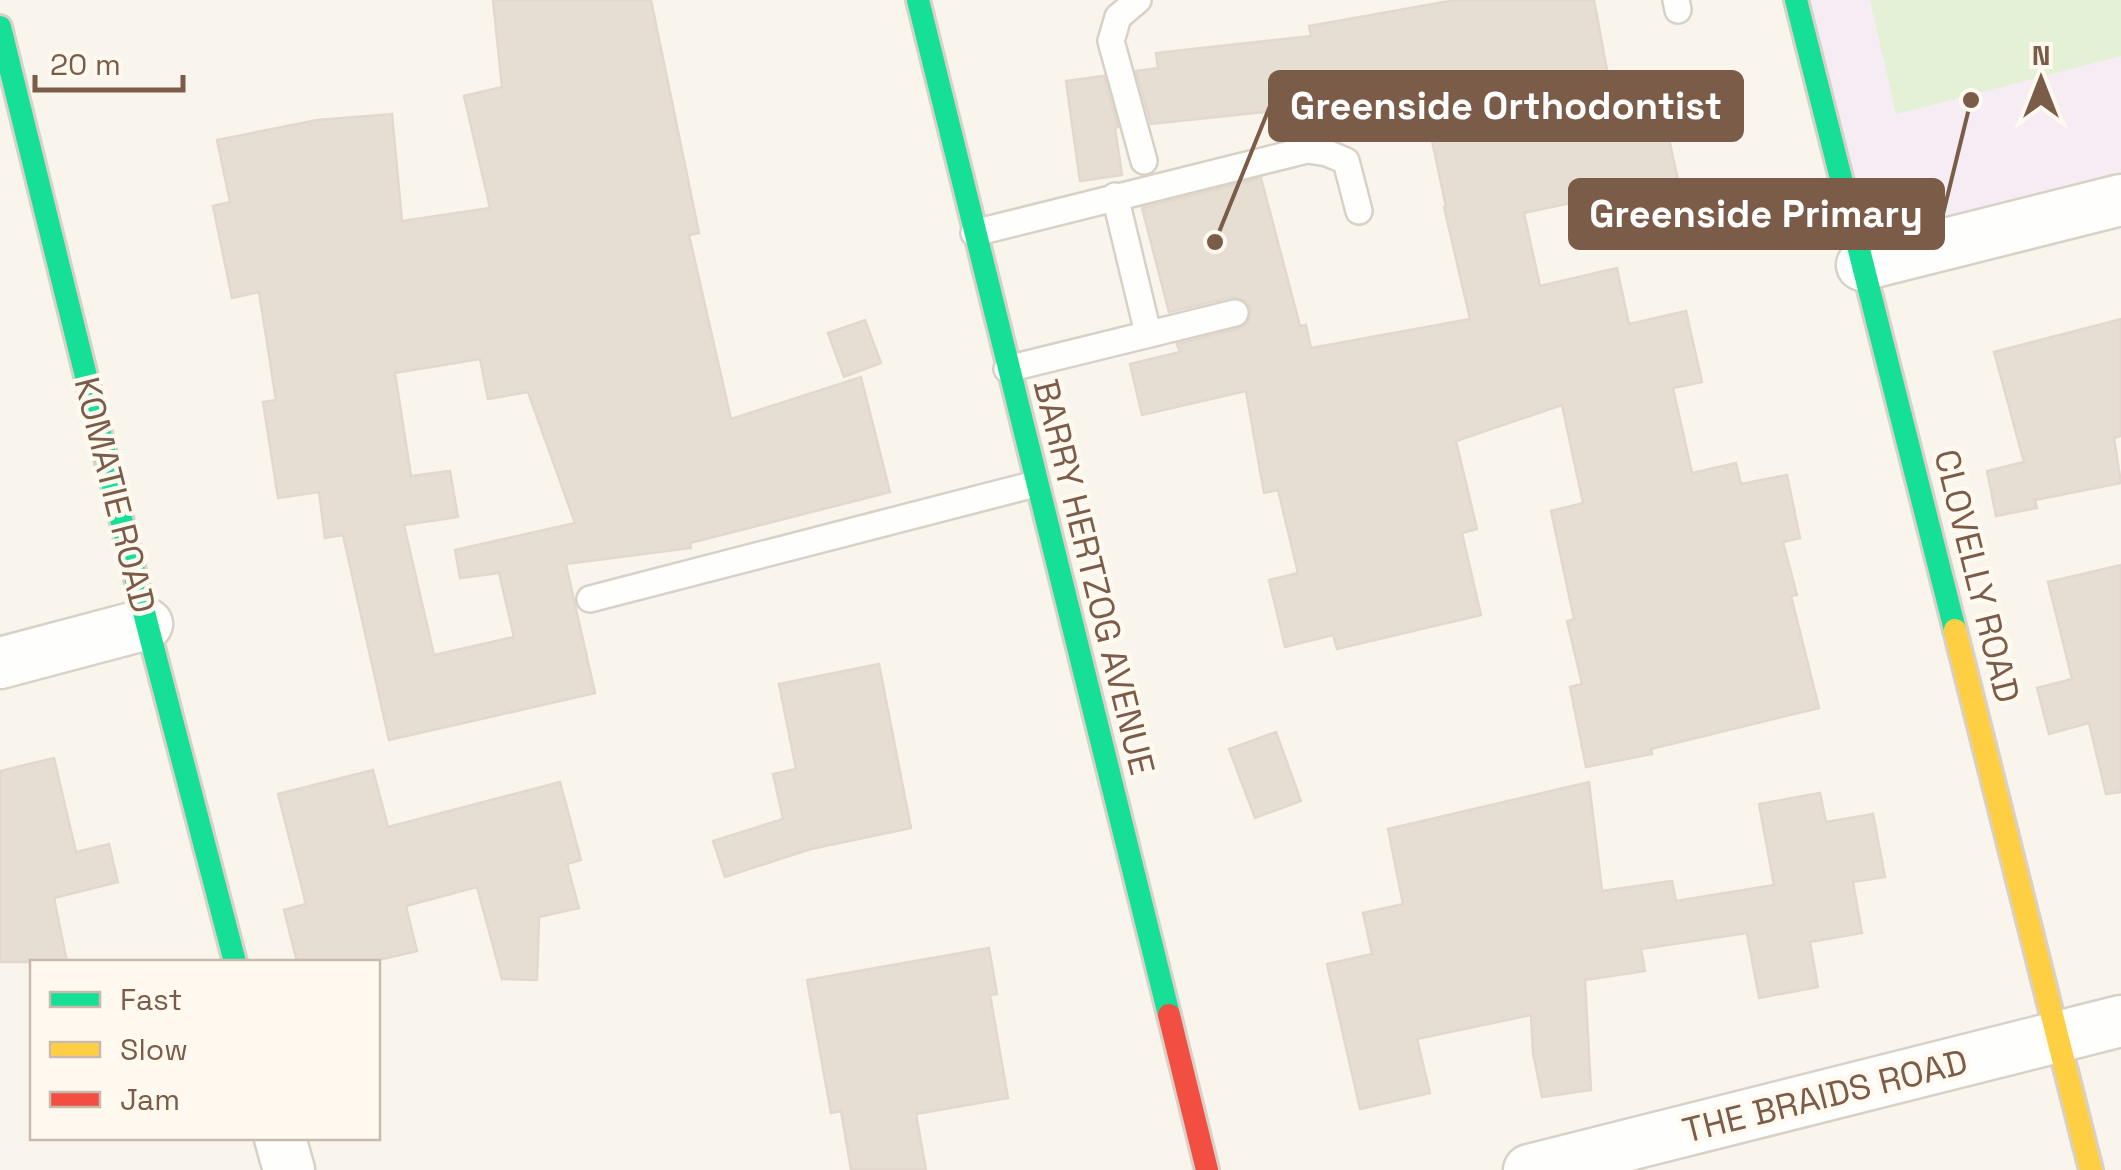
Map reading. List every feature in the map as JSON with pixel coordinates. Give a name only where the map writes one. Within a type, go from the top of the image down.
[{"type":"street","name":"BARRY HERTZOG AVENUE","points":[[918,0],[1207,1170]]},
{"type":"street","name":"CLOVELLY ROAD","points":[[1796,0],[2091,1170]]},
{"type":"street","name":"KOMATIE ROAD","points":[[0,27],[234,960]]},
{"type":"street","points":[[1862,265],[2121,200]]},
{"type":"street","points":[[0,663],[147,624]]},
{"type":"street","name":"THE BRAIDS ROAD","points":[[1529,1170],[2121,1020]]},
{"type":"street","points":[[281,1140],[289,1170]]},
{"type":"lane","points":[[1138,0],[1118,18],[1111,41],[1144,161]]},
{"type":"lane","points":[[974,234],[1307,150],[1346,161],[1359,210]]},
{"type":"lane","points":[[1115,196],[1148,333]]},
{"type":"lane","points":[[1007,369],[1236,313]]},
{"type":"lane","points":[[590,599],[1036,484]]},
{"type":"shaded area","points":[[1796,0],[2121,0],[2121,200],[1862,265]]},
{"type":"green space","points":[[1870,0],[2121,0],[2121,56],[1896,114]]},
{"type":"building","points":[[493,0],[651,0],[699,233],[689,235],[731,419],[861,377],[890,492],[690,543],[691,548],[566,564],[595,693],[389,740],[343,535],[325,538],[319,492],[278,498],[263,402],[276,400],[259,292],[232,298],[213,206],[230,202],[217,140],[317,120],[392,114],[402,221],[490,208],[464,96],[502,87]],"holes":[[[480,359],[488,399],[528,392],[575,523],[455,550],[460,578],[499,573],[514,637],[434,655],[404,525],[458,517],[450,471],[411,476],[395,373]]]},
{"type":"building","points":[[1455,0],[1594,0],[1612,97],[1658,88],[1678,180],[1524,213],[1540,286],[1617,268],[1629,324],[1686,311],[1702,382],[1673,388],[1692,473],[1736,463],[1741,484],[1787,475],[1800,538],[1783,542],[1797,595],[1791,596],[1819,708],[1651,749],[1652,754],[1586,767],[1570,687],[1582,684],[1567,621],[1574,619],[1551,511],[1583,503],[1562,405],[1456,441],[1477,529],[1462,533],[1481,615],[1337,649],[1333,635],[1285,647],[1269,580],[1298,573],[1278,490],[1264,493],[1246,391],[1142,415],[1130,364],[1180,352],[1177,344],[1240,328],[1247,324],[1251,310],[1246,301],[1232,297],[1169,312],[1142,208],[1261,178],[1300,326],[1306,325],[1311,348],[1470,319],[1430,131],[1435,129],[1429,94],[1423,95],[1420,83],[1302,104],[1302,108],[1151,124],[1136,71],[1158,68],[1156,53],[1311,36],[1309,26]]},
{"type":"building","points":[[1104,76],[1118,127],[1115,128],[1122,175],[1080,181],[1066,81]]},
{"type":"building","points":[[2121,319],[2121,436],[2114,438],[2121,483],[2035,500],[2037,508],[1996,516],[1987,471],[2024,462],[1994,352]]},
{"type":"building","points":[[865,320],[881,363],[844,377],[828,333]]},
{"type":"building","points":[[2121,565],[2121,792],[2106,794],[2089,723],[2049,734],[2037,688],[2072,679],[2048,582]]},
{"type":"building","points":[[879,664],[911,828],[811,849],[725,877],[713,841],[783,819],[773,774],[796,769],[779,684]]},
{"type":"building","points":[[1276,732],[1301,801],[1255,818],[1229,749]]},
{"type":"building","points":[[54,758],[76,852],[109,844],[118,882],[54,898],[67,960],[0,962],[0,771]]},
{"type":"building","points":[[373,770],[388,827],[560,782],[581,860],[567,864],[579,908],[539,917],[537,980],[502,979],[477,887],[406,906],[417,951],[379,960],[296,960],[284,910],[306,904],[278,794]]},
{"type":"building","points":[[1589,782],[1602,891],[1672,881],[1676,901],[1774,885],[1759,804],[1820,793],[1826,822],[1873,814],[1885,877],[1853,882],[1862,933],[1810,942],[1818,987],[1759,998],[1747,933],[1641,949],[1645,971],[1585,980],[1591,1090],[1542,1097],[1533,1053],[1531,1015],[1417,1039],[1430,1093],[1360,1109],[1327,964],[1372,954],[1363,913],[1403,904],[1388,829]]},
{"type":"building","points":[[989,948],[997,994],[990,995],[1008,1098],[916,1114],[926,1170],[851,1170],[841,1111],[831,1113],[807,980]]},
{"type":"traffic: fast","points":[[918,0],[1169,1015]]},
{"type":"traffic: fast","points":[[1796,0],[1955,630]]},
{"type":"traffic: fast","points":[[0,27],[234,960]]},
{"type":"traffic: slow","points":[[1955,630],[2091,1170]]},
{"type":"traffic: jam","points":[[1169,1015],[1207,1170]]},
{"type":"place","name":"Greenside Primary","points":[[1971,100]]},
{"type":"place","name":"Greenside Orthodontist","points":[[1215,242]]}]
